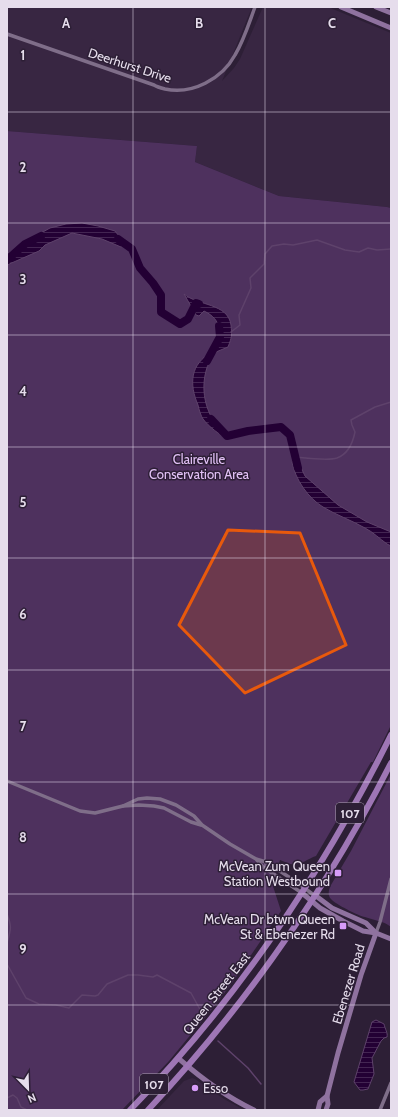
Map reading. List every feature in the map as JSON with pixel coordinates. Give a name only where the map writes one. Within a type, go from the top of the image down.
[{"type":"main road","points":[[341,7],[391,28]]},
{"type":"main road","points":[[376,7],[391,13]]},
{"type":"main road","name":"Queen Street East","points":[[130,1110],[204,1028],[268,943],[304,891],[349,816],[391,735]]},
{"type":"main road","name":"Queen Street East","points":[[148,1110],[188,1066],[234,1011],[282,947],[314,899],[362,820],[391,763]]},
{"type":"main road","points":[[304,891],[314,899],[366,923],[376,933]]},
{"type":"main road","points":[[314,899],[320,908],[343,921],[363,931],[376,933],[391,939]]},
{"type":"main road","name":"Ebenezer Road","points":[[326,1110],[328,1104],[327,1096],[340,1046],[361,975],[376,933]]},
{"type":"main road","points":[[178,1058],[212,1086],[254,1110]]},
{"type":"main road","name":"Ebenezer Road","points":[[318,1110],[320,1102],[327,1096]]},
{"type":"street","name":"Deerhurst Drive","points":[[7,34],[166,89],[179,90],[204,84],[221,73],[235,56],[255,7]]},
{"type":"street","points":[[7,781],[80,811],[95,813],[147,798],[160,799],[176,805],[194,816],[202,825],[230,844],[256,859],[266,862],[304,891]]},
{"type":"street","points":[[123,806],[139,805],[164,808],[191,822],[202,825]]},
{"type":"street","name":"Ebenezer Road","points":[[376,933],[391,879]]},
{"type":"street","points":[[380,1110],[391,1083]]},
{"type":"highlighted area","points":[[228,530],[300,533],[346,645],[245,693],[179,625]]},
{"type":"shaded area","points":[[7,7],[252,7],[222,81],[240,59],[263,7],[328,7],[391,33],[391,208],[279,196],[195,162],[197,146],[7,131]]},
{"type":"shaded area","points":[[82,223],[115,231],[126,245],[121,247],[102,239],[72,233],[45,245],[39,251],[7,265],[7,254],[29,242],[41,233],[50,228],[66,224]]},
{"type":"shaded area","points":[[184,294],[197,301],[219,309],[229,318],[232,331],[228,347],[216,352],[219,339],[219,328],[215,319],[204,311],[199,316],[196,315]]},
{"type":"shaded area","points":[[212,352],[214,353],[209,362],[204,381],[205,400],[212,419],[230,438],[227,439],[211,428],[203,419],[193,390],[193,375],[199,362]]},
{"type":"shaded area","points":[[296,457],[305,476],[338,505],[367,522],[391,532],[391,546],[368,530],[328,510],[312,499],[303,488],[296,475],[292,462]]},
{"type":"shaded area","points":[[376,1020],[384,1024],[387,1037],[381,1041],[372,1058],[374,1074],[368,1089],[360,1090],[354,1082],[372,1022]]},
{"type":"shaded area","points":[[192,1078],[244,1110],[157,1110],[184,1081]]},
{"type":"green space","name":"Claireville Conservation Area","points":[[7,131],[197,146],[195,162],[279,196],[391,208],[391,725],[373,762],[371,762],[316,856],[297,864],[290,864],[280,860],[272,883],[281,911],[232,983],[169,1061],[122,1110],[7,1110]]},
{"type":"green space","points":[[391,774],[391,927],[382,922],[347,910],[333,901],[330,897],[329,890]]},
{"type":"waterway","points":[[7,260],[25,244],[41,236]]},
{"type":"waterway","points":[[118,239],[132,249],[140,268],[161,295],[161,312],[180,324],[188,319],[196,303],[199,304]]},
{"type":"waterway","points":[[231,332],[240,325],[239,315],[251,288],[250,278],[264,264],[265,254],[272,246],[284,244],[293,245],[317,240],[345,250],[359,252],[368,248],[377,250],[391,249]]},
{"type":"waterway","points":[[207,361],[220,337],[219,326]]},
{"type":"waterway","points":[[296,457],[328,459],[341,456],[347,451],[354,436],[355,432],[351,420],[375,407],[391,402]]},
{"type":"waterway","points":[[211,419],[227,436],[248,431],[281,427],[290,435],[298,468]]},
{"type":"waterway","points":[[7,914],[10,922],[7,943]]},
{"type":"waterway","points":[[7,964],[26,998],[39,1004],[56,1005],[69,1008],[82,995],[98,995],[107,984],[128,975],[153,977],[157,975],[191,993],[203,1015]]},
{"type":"waterway","points":[[218,1041],[248,1068],[261,1084]]},
{"type":"waterway","points":[[7,1098],[13,1095],[17,1098],[21,1107],[27,1110]]},
{"type":"place","name":"McVean Zum Queen Station Westbound","points":[[338,873]]},
{"type":"place","name":"McVean Dr btwn Queen St & Ebenezer Rd","points":[[343,926]]},
{"type":"place","name":"Esso","points":[[195,1088]]}]
